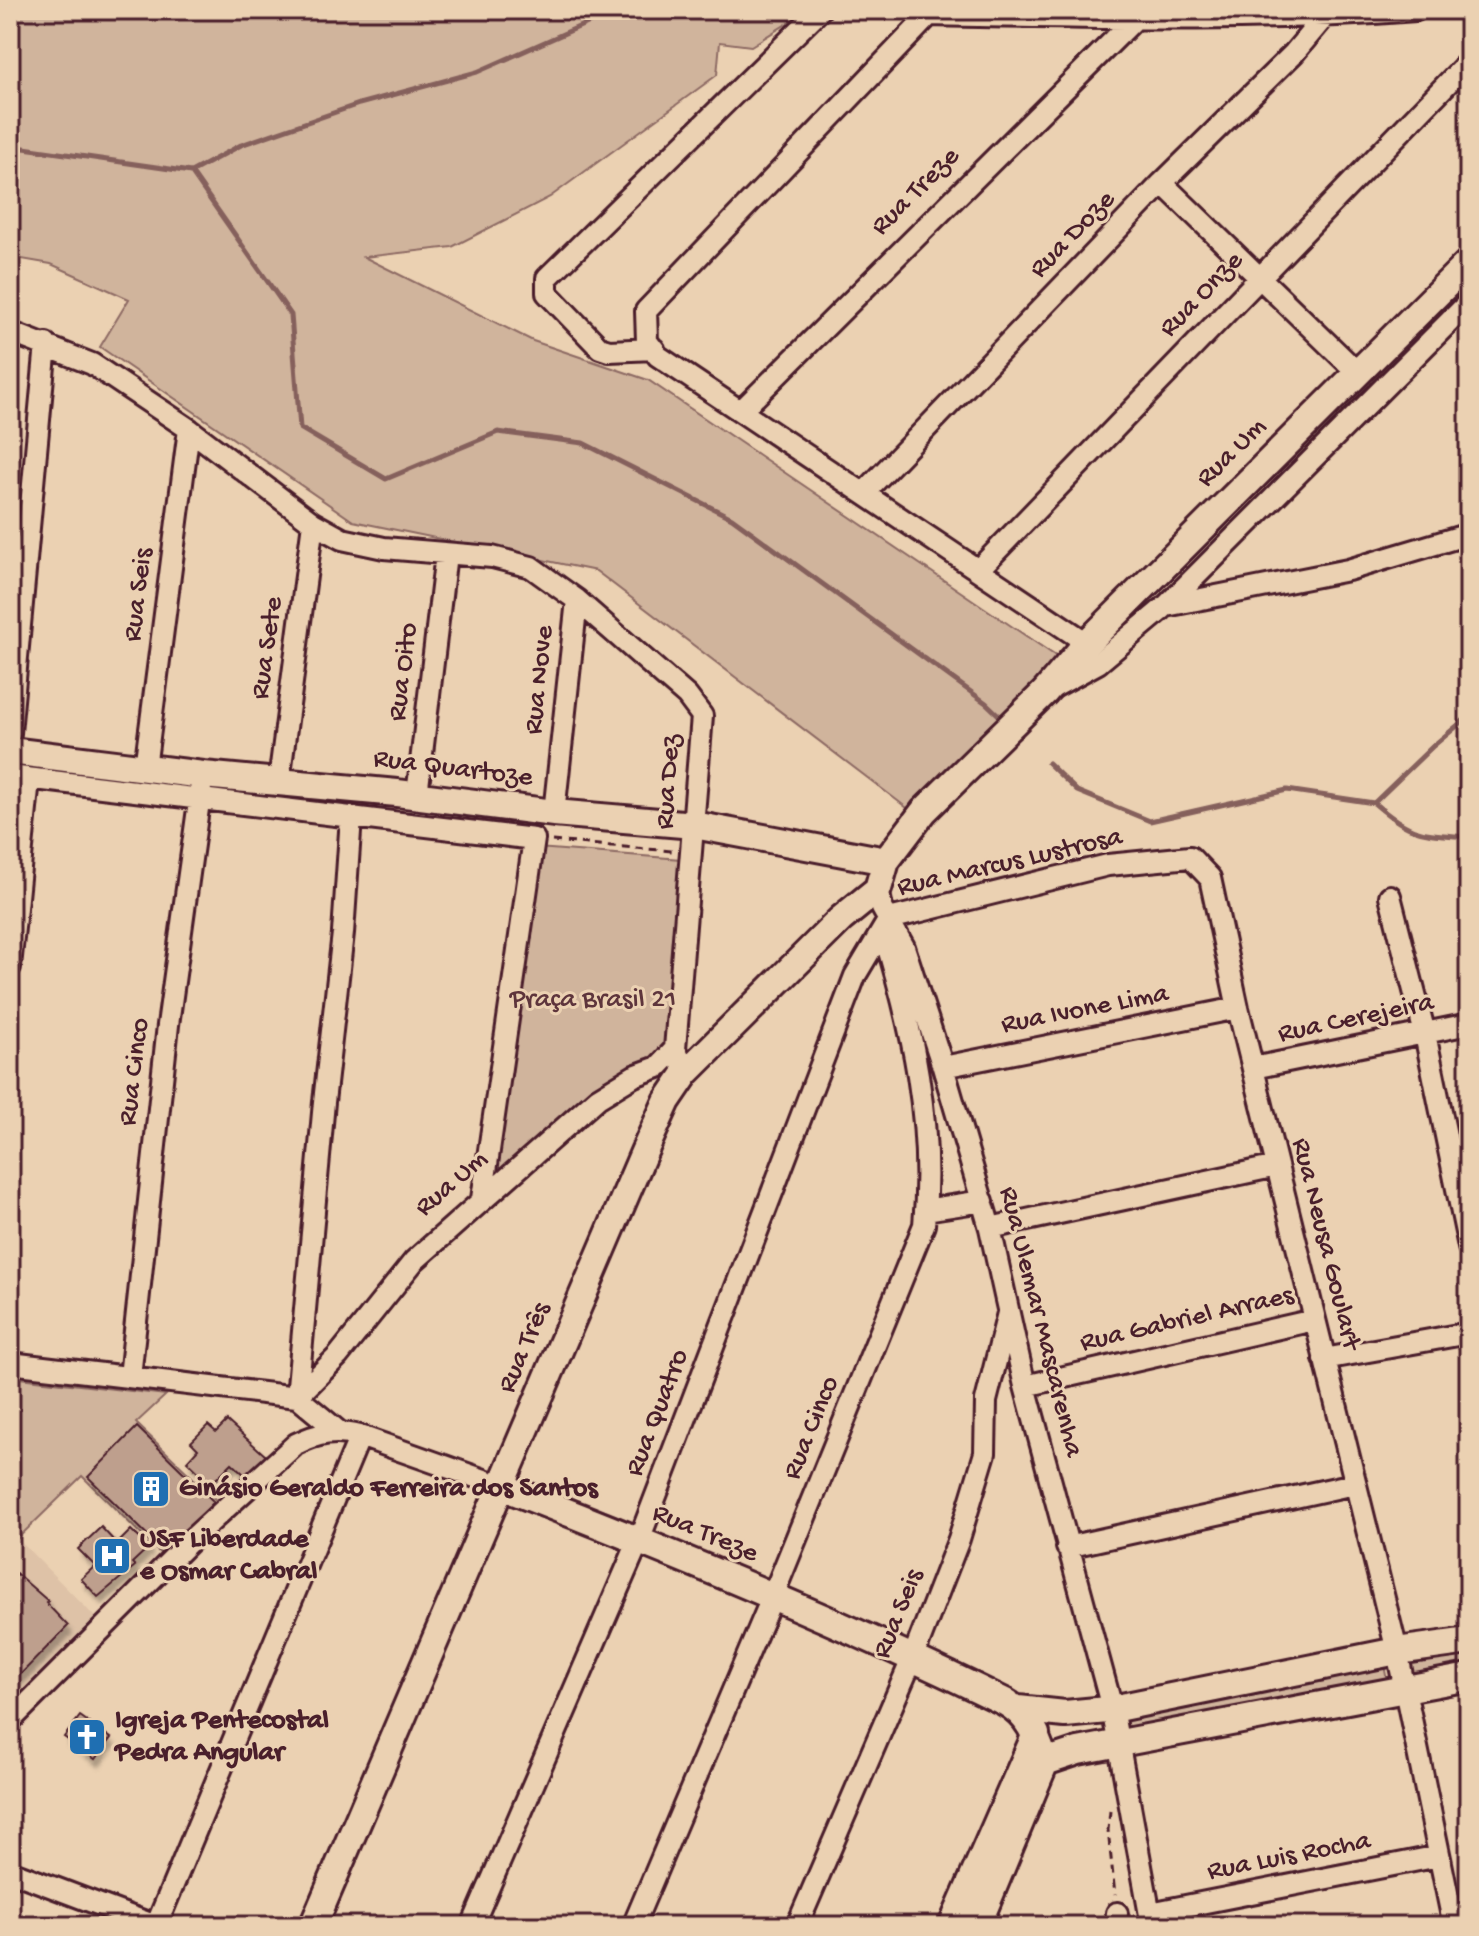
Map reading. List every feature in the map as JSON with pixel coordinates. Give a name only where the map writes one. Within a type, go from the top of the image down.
[{"type":"street","points":[[654,349],[609,351],[600,348],[547,293],[547,278],[820,10]]},
{"type":"street","points":[[1087,643],[658,356],[647,341],[646,311],[932,12],[1135,19],[1416,10]]},
{"type":"street","name":"Rua Doze","points":[[864,493],[1162,183],[1294,53],[1328,14]]},
{"type":"street","name":"Rua Treze","points":[[741,411],[1135,19]]},
{"type":"street","name":"Rua Onze","points":[[978,570],[1469,61]]},
{"type":"street","points":[[1162,183],[1358,373]]},
{"type":"street","name":"Rua Um","points":[[878,889],[886,861],[924,811],[1045,692],[1087,643],[1469,262]]},
{"type":"street","name":"Rua Um","points":[[1045,692],[1098,663],[1166,606],[1469,302]]},
{"type":"street","points":[[10,332],[92,364],[189,429],[313,523],[342,539],[384,548],[492,557],[531,567],[577,600]]},
{"type":"street","points":[[10,733],[46,344]]},
{"type":"street","name":"Rua Seis","points":[[145,768],[189,429]]},
{"type":"street","name":"Rua Sete","points":[[279,781],[313,523]]},
{"type":"street","points":[[1166,606],[1348,570],[1469,534]]},
{"type":"street","name":"Rua Oito","points":[[407,794],[446,554]]},
{"type":"street","name":"Rua Dez","points":[[577,600],[687,696],[702,716],[675,1049]]},
{"type":"street","name":"Rua Nove","points":[[554,813],[577,600]]},
{"type":"street","name":"Rua Quartoze","points":[[10,751],[145,768],[201,787],[310,812],[534,839]]},
{"type":"street","points":[[10,967],[20,778]]},
{"type":"street","name":"Rua Quartoze","points":[[20,778],[201,787],[279,781],[554,813],[694,825],[886,861]]},
{"type":"street","points":[[310,812],[312,785]]},
{"type":"street","name":"Rua Cinco","points":[[130,1377],[163,1070],[201,787]]},
{"type":"street","points":[[377,820],[407,794]]},
{"type":"street","points":[[297,1397],[343,933],[351,817]]},
{"type":"street","points":[[482,1199],[534,839]]},
{"type":"street","name":"Rua Marcus Lustrosa","points":[[886,925],[1108,865],[1190,857]]},
{"type":"street","name":"Rua Neusa Goulart","points":[[1190,857],[1210,878],[1238,1008],[1397,1651],[1454,1926]]},
{"type":"street","points":[[878,889],[886,925]]},
{"type":"street","name":"Rua Três","points":[[313,1926],[667,1101],[686,1073],[841,919],[878,889]]},
{"type":"street","points":[[1390,896],[1425,1034],[1469,1247]]},
{"type":"street","name":"Rua Cinco","points":[[633,1926],[917,1244],[925,1210],[924,1131],[917,1062],[886,925]]},
{"type":"street","name":"Rua Ulemar Mascarenha","points":[[886,925],[904,947],[983,1201],[1025,1386],[1118,1744]]},
{"type":"street","name":"Rua Quatro","points":[[472,1926],[639,1540],[855,976],[886,925]]},
{"type":"street","name":"Rua Ivone Lima","points":[[943,1067],[1238,1008]]},
{"type":"street","name":"Rua Cerejeira","points":[[1253,1068],[1469,1024]]},
{"type":"street","points":[[675,1049],[686,1073]]},
{"type":"street","name":"Rua Um","points":[[297,1397],[338,1356],[414,1261],[598,1098],[634,1076],[658,1067],[675,1049]]},
{"type":"street","points":[[990,1228],[1277,1166]]},
{"type":"street","points":[[925,1210],[983,1201]]},
{"type":"street","name":"Rua Seis","points":[[797,1926],[913,1657],[959,1539],[985,1453],[986,1401],[1009,1310]]},
{"type":"street","name":"Rua Gabriel Arraes","points":[[1025,1386],[1314,1320]]},
{"type":"street","points":[[1324,1359],[1469,1333]]},
{"type":"street","points":[[10,1363],[297,1397],[338,1431]]},
{"type":"street","points":[[10,1721],[193,1538],[296,1444],[311,1436],[338,1431],[360,1436],[156,1926],[10,1871]]},
{"type":"street","name":"Rua Treze","points":[[360,1436],[639,1540],[913,1657],[1018,1709]]},
{"type":"street","points":[[1067,1547],[1354,1484]]},
{"type":"street","points":[[1018,1709],[1065,1714],[1110,1709],[1397,1651],[1469,1641]]},
{"type":"street","points":[[1045,1762],[1078,1751],[1469,1677]]},
{"type":"street","points":[[977,1926],[1045,1762],[1036,1734],[1018,1709]]},
{"type":"street","points":[[952,1926],[1036,1734],[1110,1709]]},
{"type":"street","points":[[1118,1744],[1151,1920]]},
{"type":"street","name":"Rua Luis Rocha","points":[[1151,1920],[1439,1856]]},
{"type":"path","points":[[534,839],[692,853]]},
{"type":"shaded area","points":[[10,1531],[96,1618],[16,1698],[10,1692]]},
{"type":"green space","points":[[10,10],[809,10],[751,46],[720,42],[717,75],[550,197],[452,247],[364,257],[533,341],[648,380],[1060,659],[911,811],[596,571],[353,521],[100,347],[129,299],[51,264],[10,257]]},
{"type":"green space","name":"Praça Brasil 21","points":[[537,848],[681,859],[665,1053],[493,1185]]},
{"type":"green space","points":[[10,1377],[166,1395],[136,1423],[221,1505],[165,1558],[82,1476],[17,1539],[10,1531]]},
{"type":"green space","points":[[1469,1653],[1469,1675],[1409,1685],[1404,1663]]},
{"type":"green space","points":[[1384,1665],[1388,1686],[1126,1740],[1122,1718]]},
{"type":"building","points":[[227,1421],[266,1456],[246,1476],[232,1463],[211,1484],[187,1461],[198,1449],[191,1442],[208,1425],[216,1432]]},
{"type":"building","name":"Ginásio Geraldo Ferreira dos Santos","points":[[137,1427],[214,1502],[165,1552],[88,1477]]},
{"type":"building","name":"USF Liberdade e Osmar Cabral","points":[[101,1527],[117,1544],[131,1530],[149,1547],[132,1563],[135,1566],[98,1597],[81,1579],[95,1566],[78,1549]]},
{"type":"building","points":[[10,1568],[48,1601],[46,1603],[68,1626],[10,1685]]},
{"type":"building","name":"Igreja Pentecostal Pedra Angular","points":[[80,1716],[111,1738],[95,1759],[64,1737]]},
{"type":"waterway","points":[[10,146],[191,172],[241,145],[359,104],[477,72],[617,10]]},
{"type":"waterway","points":[[191,172],[291,315],[300,428],[386,479],[498,432],[583,443],[732,518],[986,703],[1005,721]]},
{"type":"waterway","points":[[1374,803],[1469,716]]},
{"type":"waterway","points":[[1048,763],[1077,791],[1150,821],[1287,790],[1374,803]]},
{"type":"waterway","points":[[1374,803],[1398,822],[1417,831],[1469,837]]},
{"type":"place","name":"Ginásio Geraldo Ferreira dos Santos","points":[[151,1489]]},
{"type":"place","name":"USF Liberdade e Osmar Cabral","points":[[112,1556]]},
{"type":"place","name":"Igreja Pentecostal Pedra Angular","points":[[87,1737]]}]
